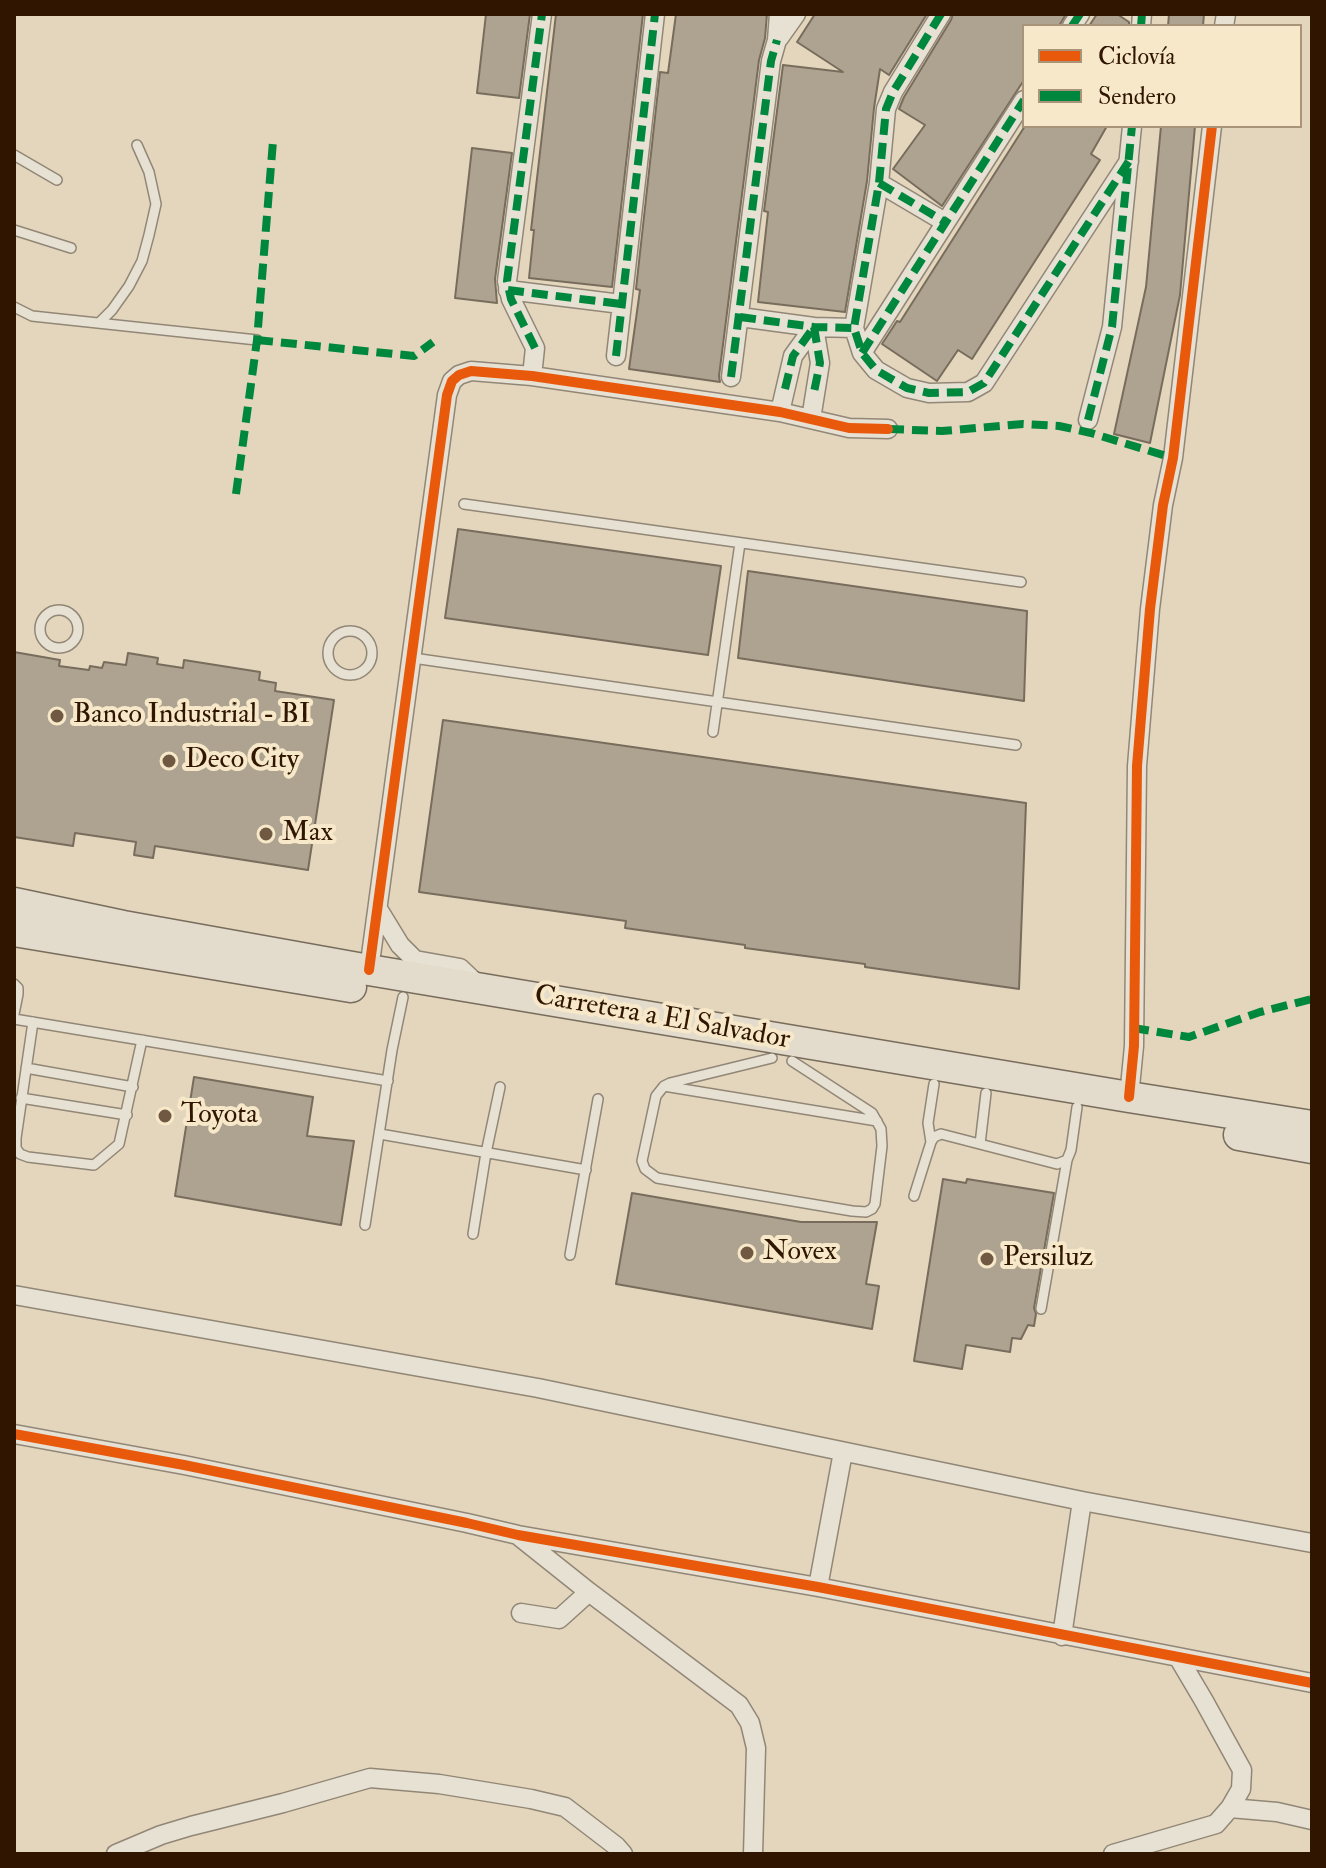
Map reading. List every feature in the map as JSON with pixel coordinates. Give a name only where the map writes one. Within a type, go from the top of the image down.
[{"type":"highway","name":"Carretera a El Salvador","points":[[14,903],[369,970],[1312,1126]]},
{"type":"highway","name":"Carretera a El Salvador","points":[[14,931],[1312,1148]]},
{"type":"street","points":[[532,376],[535,348],[511,299],[507,281],[542,14]]},
{"type":"street","points":[[616,356],[655,14]]},
{"type":"street","points":[[731,377],[779,14]]},
{"type":"street","points":[[777,40],[796,14]]},
{"type":"street","points":[[941,14],[888,99],[879,183],[854,328],[862,353],[876,370],[917,391],[968,392],[984,383],[1129,161]]},
{"type":"street","points":[[862,353],[1022,103]]},
{"type":"street","points":[[1088,420],[1112,327],[1132,128]]},
{"type":"street","points":[[1129,1097],[1134,1046],[1137,766],[1150,609],[1163,505],[1173,458],[1212,128]]},
{"type":"street","points":[[879,183],[945,222]]},
{"type":"street","points":[[508,290],[621,304]]},
{"type":"street","points":[[740,317],[814,327],[854,328]]},
{"type":"street","points":[[780,412],[793,356],[814,327]]},
{"type":"street","points":[[811,419],[820,363],[814,327]]},
{"type":"street","points":[[369,970],[447,395],[452,381],[471,371],[532,376],[780,412],[849,428],[888,429]]},
{"type":"street","points":[[378,909],[400,945],[415,960],[460,968],[482,989]]},
{"type":"street","points":[[14,1295],[538,1388],[1082,1501],[1312,1543]]},
{"type":"street","points":[[14,1434],[184,1465],[518,1535],[818,1587],[1312,1683]]},
{"type":"street","points":[[818,1587],[843,1452]]},
{"type":"street","points":[[1062,1636],[1082,1501]]},
{"type":"street","points":[[518,1535],[739,1705],[750,1723],[756,1748],[753,1854]]},
{"type":"street","points":[[521,1613],[559,1619],[589,1592]]},
{"type":"street","points":[[1113,1854],[1216,1824],[1241,1789],[1242,1770],[1178,1657]]},
{"type":"street","points":[[116,1854],[161,1835],[370,1778],[454,1787],[565,1807],[623,1854]]},
{"type":"street","points":[[1230,1808],[1277,1812],[1312,1820]]},
{"type":"street","points":[[157,1854],[161,1835]]},
{"type":"lane","points":[[99,323],[129,286],[142,261],[156,204],[149,172],[137,145]]},
{"type":"lane","points":[[14,155],[57,180]]},
{"type":"lane","points":[[14,230],[71,248]]},
{"type":"lane","points":[[14,307],[32,316],[257,340]]},
{"type":"lane","points":[[464,504],[1021,582]]},
{"type":"lane","points":[[713,732],[740,543]]},
{"type":"lane","points":[[62,610],[76,620],[78,633],[65,647],[53,647],[43,639],[42,621],[51,612],[62,610]]},
{"type":"lane","points":[[344,631],[358,632],[371,648],[370,662],[360,673],[345,675],[329,660],[332,639],[344,631]]},
{"type":"lane","points":[[413,658],[1016,745]]},
{"type":"lane","points":[[14,984],[18,994],[14,1016],[33,1022],[388,1081]]},
{"type":"lane","points":[[365,1225],[403,997]]},
{"type":"lane","points":[[33,1022],[16,1138],[16,1148],[28,1157],[94,1165],[119,1144],[142,1040]]},
{"type":"lane","points":[[782,1060],[872,1113],[881,1129],[882,1146],[875,1204],[866,1212],[852,1211],[657,1178],[645,1169],[642,1161],[656,1096],[664,1086],[782,1060]]},
{"type":"lane","points":[[26,1068],[133,1087]]},
{"type":"lane","points":[[931,1142],[928,1123],[934,1084]]},
{"type":"lane","points":[[664,1086],[877,1121]]},
{"type":"lane","points":[[473,1234],[500,1087]]},
{"type":"lane","points":[[980,1144],[986,1093]]},
{"type":"lane","points":[[21,1098],[127,1115]]},
{"type":"lane","points":[[570,1255],[598,1099]]},
{"type":"lane","points":[[1041,1309],[1077,1107]]},
{"type":"lane","points":[[380,1134],[586,1170]]},
{"type":"lane","points":[[914,1196],[931,1142],[941,1134],[1057,1164],[1067,1160]]},
{"type":"building","points":[[486,14],[530,14],[519,98],[477,93]]},
{"type":"building","points":[[556,14],[643,14],[612,287],[529,278],[534,230],[531,230]]},
{"type":"building","points":[[676,14],[767,14],[720,382],[629,369],[640,290],[636,289],[660,72],[668,73]]},
{"type":"building","points":[[815,14],[927,14],[889,75],[880,69],[867,181],[845,312],[758,302],[768,212],[764,211],[783,65],[843,72],[797,42]]},
{"type":"building","points":[[953,14],[1066,14],[1060,24],[1022,24],[1022,83],[942,206],[893,169],[925,125],[899,109]]},
{"type":"building","points":[[1097,14],[1117,14],[1129,22],[1129,24],[1090,24]]},
{"type":"building","points":[[1169,14],[1204,14],[1203,24],[1168,24]]},
{"type":"building","points":[[1024,128],[1106,128],[1091,154],[1100,160],[972,359],[958,350],[937,381],[882,344],[897,321],[900,322]]},
{"type":"building","points":[[1161,128],[1195,128],[1180,295],[1150,443],[1114,434],[1146,287]]},
{"type":"building","points":[[472,148],[512,153],[495,279],[497,303],[455,298]]},
{"type":"building","points":[[458,529],[721,566],[708,655],[445,618]]},
{"type":"building","points":[[748,571],[1027,611],[1024,701],[738,658]]},
{"type":"building","name":"Deco City","points":[[14,652],[60,660],[59,666],[89,670],[90,666],[102,668],[104,662],[126,665],[128,653],[158,658],[157,664],[183,668],[184,660],[260,672],[259,680],[276,683],[275,691],[334,700],[308,870],[155,846],[153,858],[134,855],[136,842],[75,833],[73,846],[14,837]]},
{"type":"building","points":[[443,720],[1026,803],[1019,989],[625,928],[626,921],[419,892]]},
{"type":"building","points":[[194,1077],[313,1097],[307,1136],[354,1141],[341,1225],[175,1196]]},
{"type":"building","name":"Persiluz","points":[[943,1179],[966,1183],[967,1179],[1054,1193],[1034,1308],[1034,1326],[1028,1325],[1021,1339],[1012,1338],[1010,1352],[966,1345],[962,1369],[914,1361]]},
{"type":"building","name":"Novex","points":[[632,1193],[801,1222],[877,1222],[866,1284],[879,1286],[872,1329],[616,1284]]},
{"type":"marked path","points":[[535,348],[511,299],[507,281],[542,14]]},
{"type":"marked path","points":[[616,356],[655,14]]},
{"type":"marked path","points":[[941,14],[893,92],[886,109],[879,183],[854,328],[862,353],[876,370],[907,388],[929,393],[968,392],[984,383],[1129,161]]},
{"type":"marked path","points":[[1073,24],[1080,14]]},
{"type":"marked path","points":[[1141,24],[1142,14]]},
{"type":"marked path","points":[[731,377],[771,61],[777,40]]},
{"type":"marked path","points":[[862,353],[1022,103]]},
{"type":"marked path","points":[[1088,420],[1112,327],[1132,128]]},
{"type":"marked path","points":[[236,494],[257,340],[273,141]]},
{"type":"marked path","points":[[879,183],[945,222]]},
{"type":"marked path","points":[[508,290],[621,304]]},
{"type":"marked path","points":[[740,317],[814,327],[854,328]]},
{"type":"marked path","points":[[814,327],[820,363],[814,392]]},
{"type":"marked path","points":[[785,389],[793,356],[814,327]]},
{"type":"marked path","points":[[257,340],[414,356],[433,342]]},
{"type":"marked path","points":[[888,429],[942,431],[1023,424],[1059,426],[1173,458]]},
{"type":"marked path","points":[[1133,1028],[1189,1037],[1260,1012],[1312,999]]},
{"type":"cycle path","points":[[1129,1097],[1134,1046],[1137,766],[1150,609],[1163,505],[1173,458],[1212,128]]},
{"type":"cycle path","points":[[369,970],[447,395],[452,381],[471,371],[532,376],[780,412],[849,428],[888,429]]},
{"type":"cycle path","points":[[14,1434],[184,1465],[518,1535],[818,1587],[1312,1683]]},
{"type":"place","name":"Banco Industrial - BI","points":[[57,716]]},
{"type":"place","name":"Deco City","points":[[169,761]]},
{"type":"place","name":"Max","points":[[266,834]]},
{"type":"place","name":"Toyota","points":[[165,1116]]},
{"type":"place","name":"Novex","points":[[747,1253]]},
{"type":"place","name":"Persiluz","points":[[987,1259]]}]
